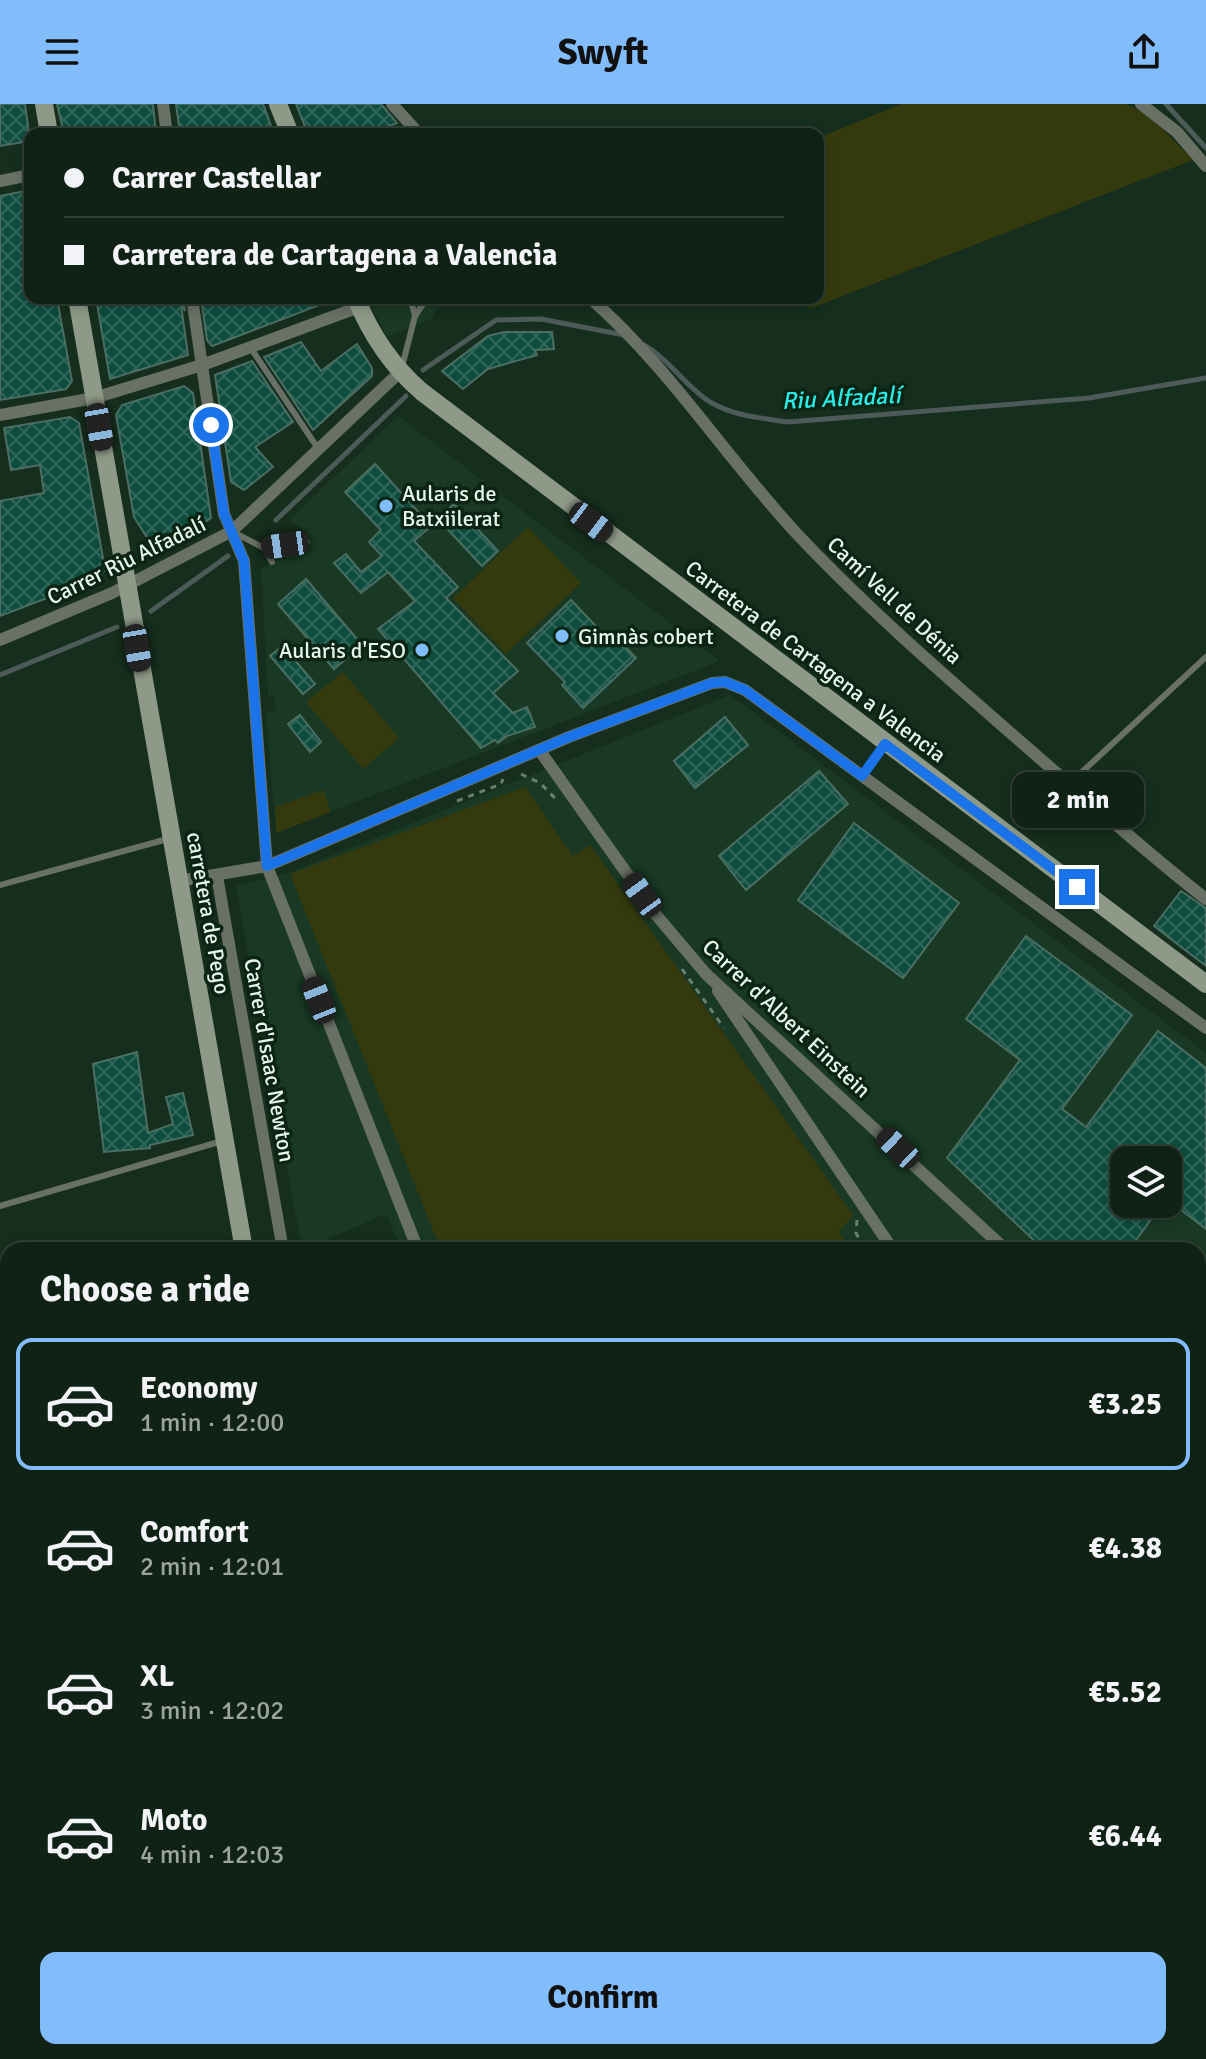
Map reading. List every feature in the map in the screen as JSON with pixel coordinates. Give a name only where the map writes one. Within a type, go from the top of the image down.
[{"type":"main road","points":[[44,104],[48,128]]},
{"type":"main road","points":[[278,104],[288,128]]},
{"type":"main road","points":[[78,304],[127,585]]},
{"type":"main road","name":"Carretera de Cartagena a Valencia","points":[[359,304],[401,371],[497,451],[1206,984]]},
{"type":"main road","name":"carretera de Pego","points":[[127,585],[243,1242]]},
{"type":"street","points":[[163,104],[166,128]]},
{"type":"street","points":[[392,104],[414,128]]},
{"type":"street","points":[[1141,104],[1177,132],[1206,166]]},
{"type":"street","points":[[0,181],[24,176]]},
{"type":"street","points":[[193,304],[224,514],[244,561],[267,866],[415,1242]]},
{"type":"street","points":[[0,415],[94,398],[202,365],[353,304]]},
{"type":"street","name":"Camí Vell de Dénia","points":[[596,304],[662,370],[753,487],[831,570],[901,637],[1135,844],[1206,899]]},
{"type":"street","name":"Carrer Riu Alfadalí","points":[[0,640],[127,585],[232,531],[401,371]]},
{"type":"street","points":[[179,881],[267,866],[540,751],[712,683],[725,682],[745,690],[1206,1028]]},
{"type":"street","name":"Carrer d'Albert Einstein","points":[[540,751],[657,916],[706,974],[997,1242]]},
{"type":"street","name":"Carrer d'Isaac Newton","points":[[217,876],[282,1242]]},
{"type":"street","points":[[706,974],[888,1242]]},
{"type":"lane","points":[[412,304],[415,316]]},
{"type":"lane","points":[[401,371],[415,316],[423,304]]},
{"type":"lane","points":[[250,347],[319,450]]},
{"type":"lane","points":[[232,531],[264,548],[272,562]]},
{"type":"lane","points":[[264,548],[307,542]]},
{"type":"lane","points":[[1069,784],[1206,657]]},
{"type":"lane","points":[[862,776],[885,744]]},
{"type":"lane","points":[[0,885],[171,838]]},
{"type":"lane","points":[[0,1206],[225,1140]]},
{"type":"path","points":[[448,805],[501,784],[511,775],[534,779],[561,805]]},
{"type":"path","points":[[674,958],[730,1034]]},
{"type":"path","points":[[856,1214],[856,1233],[861,1242]]},
{"type":"shaded area","points":[[901,104],[1126,104],[1150,116],[1193,160],[824,303],[824,136]]},
{"type":"shaded area","points":[[370,304],[440,304],[431,319],[387,337]]},
{"type":"shaded area","points":[[398,416],[720,661],[276,833],[266,712],[276,710],[274,696],[268,696],[261,569],[282,556],[308,553],[307,533],[289,520]]},
{"type":"shaded area","points":[[528,527],[581,583],[506,654],[453,598]]},
{"type":"shaded area","points":[[343,672],[399,738],[363,769],[306,702]]},
{"type":"shaded area","points":[[730,695],[1206,1053],[1206,1242],[398,1242],[386,1214],[321,1242],[301,1242],[236,886],[288,873]]},
{"type":"shaded area","points":[[525,787],[573,856],[590,845],[853,1215],[839,1232],[846,1242],[438,1242],[290,874]]},
{"type":"shaded area","points":[[323,790],[331,812],[276,833],[275,807]]},
{"type":"building","points":[[0,104],[25,104],[28,128],[24,128],[24,142],[0,146]]},
{"type":"building","points":[[57,104],[153,104],[155,128],[63,128]]},
{"type":"building","points":[[176,104],[263,104],[272,128],[179,128]]},
{"type":"building","points":[[296,104],[381,104],[397,123],[384,128],[306,128]]},
{"type":"building","points":[[24,191],[24,304],[58,304],[72,381],[66,389],[0,400],[0,196]]},
{"type":"building","points":[[97,304],[184,304],[185,311],[181,305],[188,355],[110,379]]},
{"type":"building","points":[[202,304],[322,304],[212,346],[207,340]]},
{"type":"building","points":[[504,332],[552,332],[554,349],[535,350],[537,355],[488,369],[463,389],[442,371],[488,336]]},
{"type":"building","points":[[301,342],[321,371],[357,344],[372,368],[372,376],[313,430],[264,357]]},
{"type":"building","points":[[252,361],[293,422],[255,447],[273,467],[244,490],[231,482],[215,375]]},
{"type":"building","points":[[184,386],[193,393],[211,518],[176,541],[161,542],[146,536],[134,517],[116,415],[122,405]]},
{"type":"building","points":[[70,417],[79,423],[105,569],[100,578],[0,616],[0,501],[44,493],[40,465],[11,470],[4,428]]},
{"type":"building","points":[[375,464],[431,526],[414,541],[458,587],[446,598],[518,671],[493,693],[513,713],[527,707],[535,727],[481,748],[378,629],[415,601],[388,572],[361,593],[334,563],[346,554],[361,572],[382,556],[369,542],[381,530],[345,492]]},
{"type":"building","points":[[454,504],[498,551],[482,566],[438,519]]},
{"type":"building","points":[[306,579],[362,645],[334,669],[278,604]]},
{"type":"building","points":[[571,600],[609,640],[614,635],[636,658],[583,708],[562,685],[565,682],[527,643]]},
{"type":"building","points":[[283,646],[315,684],[303,694],[270,656]]},
{"type":"building","points":[[300,715],[321,742],[310,752],[288,724]]},
{"type":"building","points":[[725,717],[748,745],[695,788],[674,761]]},
{"type":"building","points":[[819,771],[848,804],[746,890],[719,856]]},
{"type":"building","points":[[854,823],[959,903],[903,978],[798,900]]},
{"type":"building","points":[[1181,891],[1206,908],[1206,966],[1154,926]]},
{"type":"building","points":[[1026,936],[1132,1015],[1062,1109],[1086,1127],[1158,1031],[1206,1068],[1206,1229],[1182,1211],[1182,1146],[1110,1146],[1110,1218],[1152,1218],[1135,1242],[1036,1242],[947,1158],[1020,1060],[966,1019]]},
{"type":"building","points":[[137,1052],[148,1133],[173,1124],[166,1097],[183,1093],[193,1135],[150,1145],[150,1148],[104,1152],[93,1064]]},
{"type":"waterway","points":[[1166,104],[1206,148]]},
{"type":"waterway","name":"Riu Alfadalí","points":[[423,370],[496,320],[541,319],[624,335]]},
{"type":"waterway","name":"Riu Alfadalí","points":[[644,345],[693,389],[719,407],[758,418],[788,422],[1089,398],[1206,378]]},
{"type":"waterway","name":"Riu Alfadalí","points":[[276,520],[406,396]]},
{"type":"waterway","name":"Riu Alfadalí","points":[[151,611],[228,556]]},
{"type":"waterway","name":"Riu Alfadalí","points":[[0,675],[117,627]]},
{"type":"place","name":"Aularis de Batxiilerat","points":[[386,506]]},
{"type":"place","name":"Gimnàs cobert","points":[[562,636]]},
{"type":"place","name":"Aularis d'ESO","points":[[422,650]]},
{"type":"route","points":[[211,425],[224,514],[239,543],[244,561],[267,866],[569,737],[712,683],[725,682],[745,690],[862,776],[885,744],[1077,887]]}]
